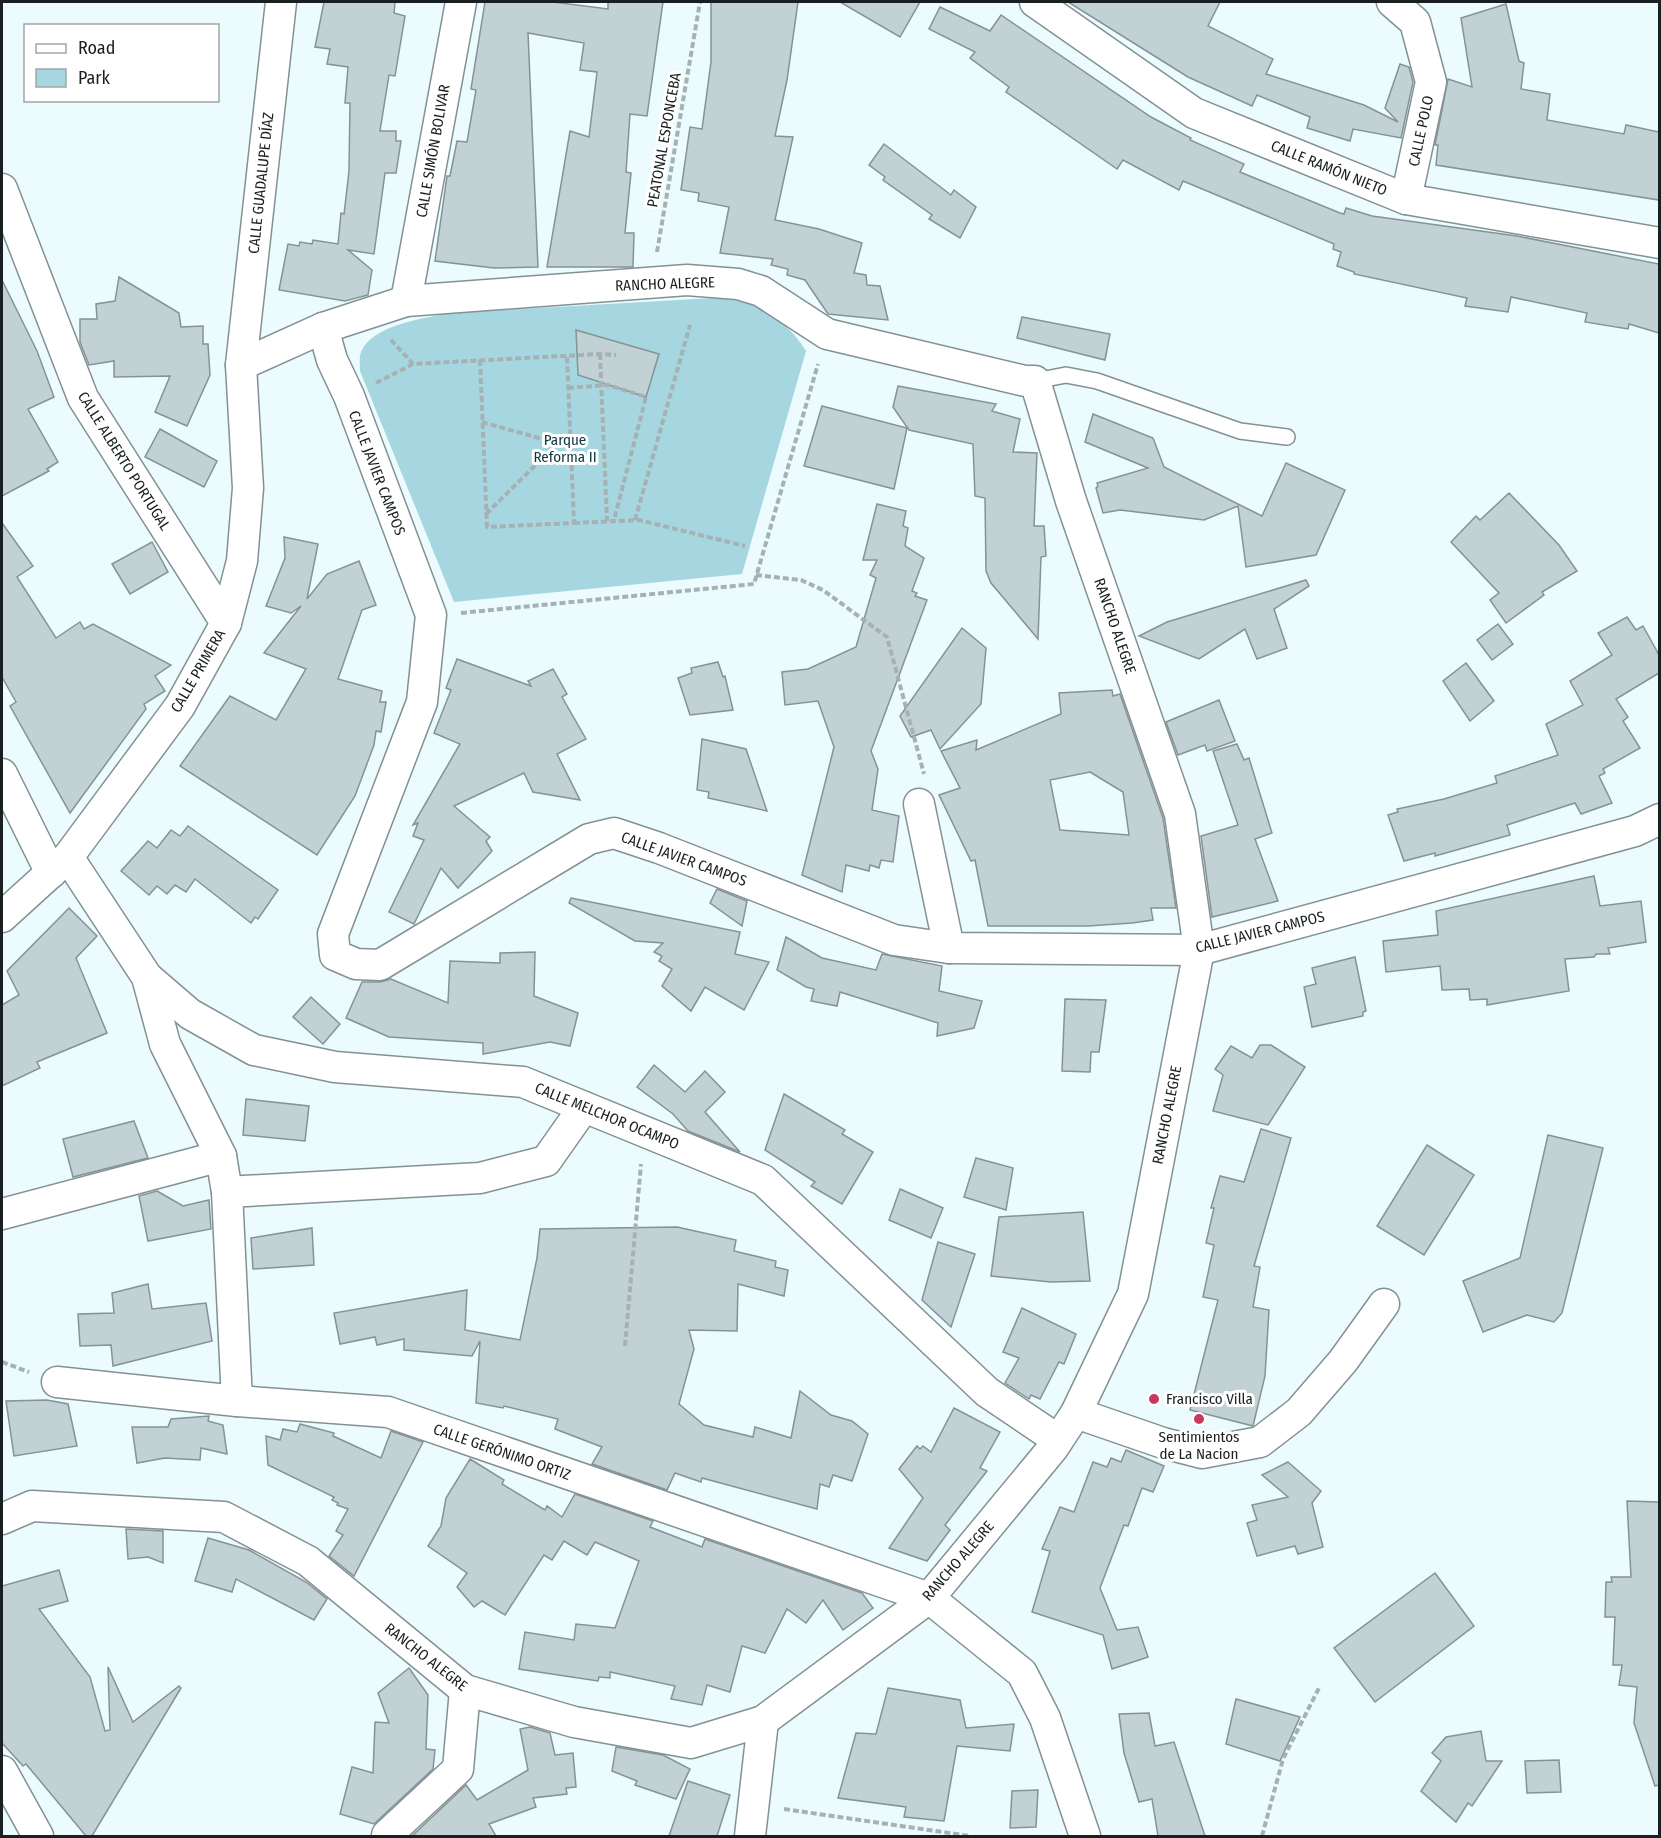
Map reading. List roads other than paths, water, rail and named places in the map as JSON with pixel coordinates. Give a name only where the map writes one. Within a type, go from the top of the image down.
[{"type":"street","name":"CALLE GUADALUPE DÍAZ","points":[[241,365],[281,2]]},
{"type":"street","name":"CALLE SIMÓN BOLIVAR","points":[[406,301],[461,2]]},
{"type":"street","name":"CALLE RAMÓN NIETO","points":[[1035,2],[1194,113],[1406,199],[1659,243]]},
{"type":"street","name":"CALLE POLO","points":[[1392,2],[1415,22],[1431,82],[1406,199]]},
{"type":"street","name":"CALLE ALBERTO PORTUGAL","points":[[2,189],[83,398],[226,622]]},
{"type":"street","name":"RANCHO ALEGRE","points":[[2,1520],[32,1506],[224,1517],[308,1561],[465,1690],[574,1722],[691,1743],[764,1721],[929,1598],[1058,1440],[1077,1413],[1133,1294],[1199,950],[1180,814],[1071,501],[1035,381],[1025,381],[827,334],[761,291],[711,281],[656,282],[406,301],[323,328],[241,365]]},
{"type":"street","name":"CALLE JAVIER CAMPOS","points":[[323,328],[332,360],[349,396],[431,615],[422,702],[333,934],[335,955],[356,964],[380,965],[589,839],[614,833],[659,848],[894,940],[949,948],[1199,950],[1647,825],[1659,800]]},
{"type":"street","name":"CALLE PRIMERA","points":[[2,916],[59,865],[180,706],[226,622],[242,561],[248,488],[241,365]]},
{"type":"street","name":"CALLE MELCHOR OCAMPO","points":[[2,774],[59,865],[147,977],[190,1014],[254,1050],[335,1067],[523,1082],[763,1180],[987,1392],[1058,1440]]},
{"type":"street","points":[[920,804],[949,948]]},
{"type":"street","points":[[147,977],[165,1044],[221,1156],[227,1192],[237,1401]]},
{"type":"street","points":[[227,1192],[480,1178],[546,1161],[584,1107]]},
{"type":"street","points":[[2,1214],[221,1156]]},
{"type":"street","points":[[1077,1413],[1163,1443],[1202,1453],[1260,1442],[1299,1412],[1343,1361],[1384,1304]]},
{"type":"street","name":"CALLE GERÓNIMO ORTIZ","points":[[57,1382],[237,1401],[388,1412],[929,1598],[1022,1673],[1045,1718],[1085,1836]]},
{"type":"street","points":[[387,1835],[458,1769],[465,1690]]},
{"type":"street","points":[[750,1836],[764,1721]]},
{"type":"street","points":[[2,1772],[38,1836]]},
{"type":"lane","points":[[1035,381],[1066,375],[1096,381],[1240,431],[1287,437]]},
{"type":"place","name":"Francisco Villa","points":[[1154,1399]]},
{"type":"place","name":"Sentimientos de La Nacion","points":[[1199,1419]]},
{"type":"park label","name":"Parque Reforma II","points":[[565,448]]}]
